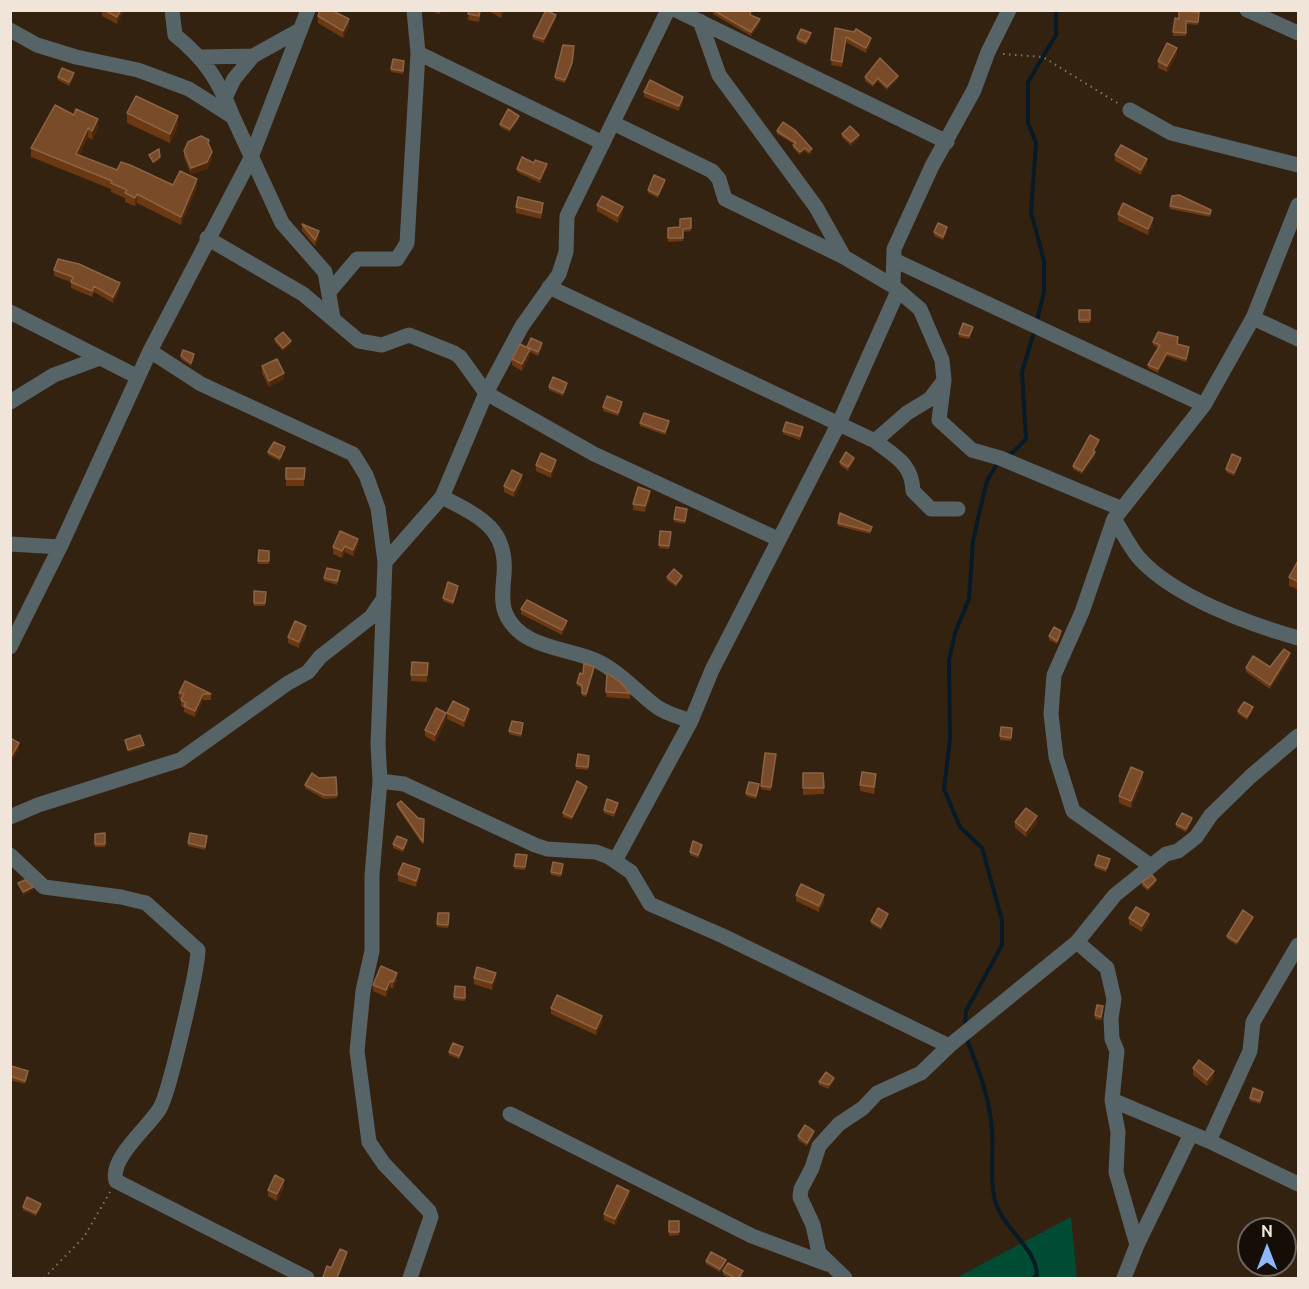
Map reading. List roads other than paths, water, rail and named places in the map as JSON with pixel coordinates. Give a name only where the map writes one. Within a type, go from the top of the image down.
[{"type":"street","points":[[172,10],[175,35],[202,57],[225,98],[250,160],[282,223],[325,272],[333,318]]},
{"type":"street","points":[[10,647],[60,547],[150,351],[207,238],[250,160],[308,10]]},
{"type":"street","points":[[329,292],[357,259],[396,259],[407,243],[418,53],[414,10]]},
{"type":"street","points":[[386,562],[442,497],[486,393],[522,326],[559,274],[566,252],[567,216],[668,10]]},
{"type":"street","points":[[675,10],[947,142]]},
{"type":"street","points":[[615,861],[691,721],[712,670],[838,423],[896,289],[894,249],[932,166],[974,90],[987,52],[1009,10]]},
{"type":"street","points":[[1247,10],[1299,33]]},
{"type":"street","points":[[700,21],[719,75],[816,207],[844,257]]},
{"type":"street","points":[[10,30],[37,45],[76,57],[138,70],[189,89],[232,117]]},
{"type":"street","points":[[225,98],[234,79],[253,56],[298,31]]},
{"type":"street","points":[[418,53],[603,143]]},
{"type":"street","points":[[202,57],[253,56]]},
{"type":"street","points":[[1130,110],[1171,134],[1299,165]]},
{"type":"street","points":[[613,123],[712,171],[719,179],[725,199],[732,204],[844,257],[896,289],[920,309],[942,360],[944,380],[939,420],[972,450],[1000,458],[1118,514],[1139,558],[1178,588],[1220,611],[1266,629],[1299,638]]},
{"type":"street","points":[[1151,866],[1073,811],[1056,757],[1051,714],[1054,675],[1082,612],[1118,514],[1204,405],[1253,318],[1299,205]]},
{"type":"street","points":[[207,238],[303,294],[360,341],[366,344],[382,345],[409,335],[446,348],[460,357],[486,393],[594,454],[778,539]]},
{"type":"street","points":[[894,260],[1204,405]]},
{"type":"street","points":[[549,287],[875,441],[899,459],[912,475],[913,491],[931,509],[958,509]]},
{"type":"street","points":[[10,312],[138,377]]},
{"type":"street","points":[[1253,318],[1299,339]]},
{"type":"street","points":[[150,351],[201,384],[352,454],[366,475],[378,508],[386,562],[378,744],[380,781],[372,876],[372,951],[363,991],[357,1051],[369,1142],[384,1164],[429,1211],[431,1217],[412,1276]]},
{"type":"street","points":[[10,402],[54,375],[100,358]]},
{"type":"street","points":[[875,441],[906,413],[930,399],[944,380]]},
{"type":"street","points":[[442,497],[483,519],[499,540],[506,555],[503,596],[505,612],[518,629],[545,647],[600,663],[659,708],[691,721]]},
{"type":"street","points":[[10,544],[60,547]]},
{"type":"street","points":[[10,817],[38,805],[180,760],[288,683],[308,672],[320,657],[371,617],[384,598]]},
{"type":"street","points":[[845,1278],[819,1253],[813,1225],[800,1197],[801,1189],[812,1168],[819,1146],[838,1124],[862,1108],[877,1093],[921,1073],[949,1046],[1077,942],[1116,895],[1151,866],[1196,837],[1210,815],[1251,776],[1299,736]]},
{"type":"street","points":[[380,781],[404,784],[547,849],[596,852],[632,872],[650,904],[723,936],[949,1046]]},
{"type":"street","points":[[10,855],[44,887],[121,897],[146,903],[198,950],[163,1103],[130,1143],[115,1174],[116,1181],[307,1278]]},
{"type":"street","points":[[1077,942],[1107,969],[1114,999],[1111,1019],[1117,1059],[1112,1100],[1118,1132],[1116,1172],[1137,1245]]},
{"type":"street","points":[[1209,1141],[1250,1051],[1253,1022],[1299,945]]},
{"type":"street","points":[[1112,1100],[1209,1141],[1299,1184]]},
{"type":"street","points":[[510,1114],[752,1236],[830,1265]]},
{"type":"street","points":[[1124,1278],[1137,1245],[1191,1134]]},
{"type":"waterway","points":[[1037,321],[1044,292],[1044,261],[1031,212],[1036,143],[1028,123],[1028,82],[1056,35],[1056,10]]},
{"type":"waterway","points":[[1005,456],[1013,452],[1026,439],[1022,372],[1035,329]]},
{"type":"waterway","points":[[965,1027],[966,1011],[1002,945],[1002,920],[982,848],[960,827],[944,789],[950,739],[949,660],[955,633],[969,599],[973,541],[987,481],[998,462]]},
{"type":"waterway","points":[[966,1037],[989,1107],[996,1204],[1031,1256],[1037,1275],[1034,1278]]}]
